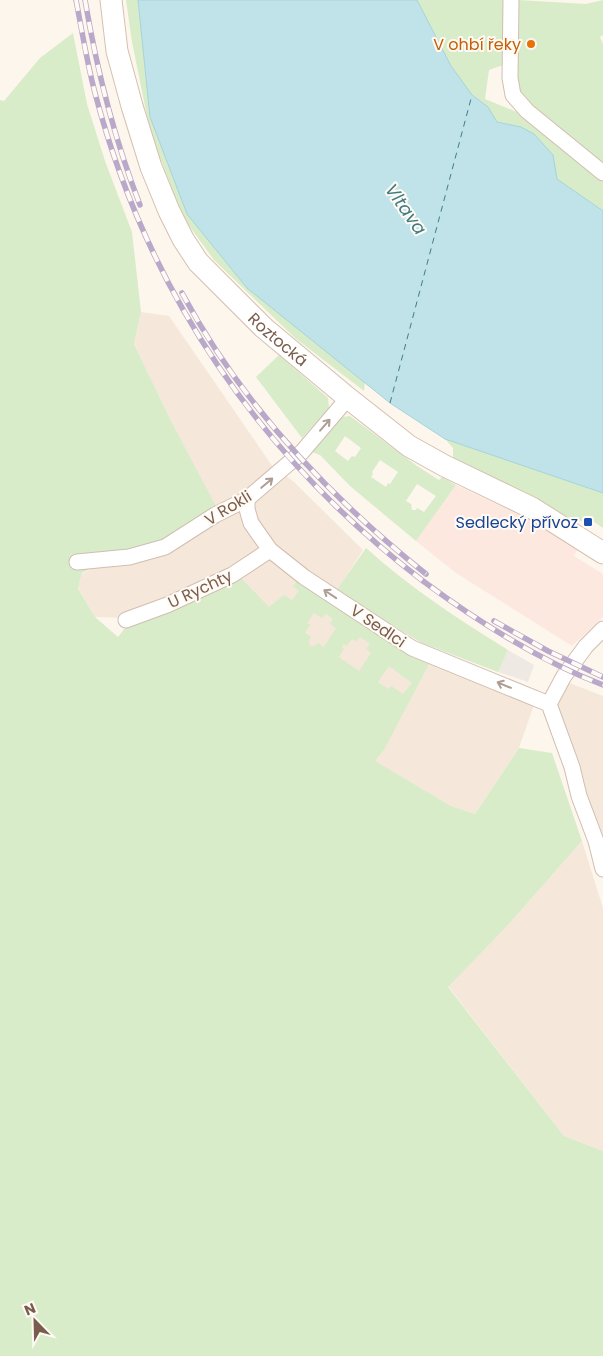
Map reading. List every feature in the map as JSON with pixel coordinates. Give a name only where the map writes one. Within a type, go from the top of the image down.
[{"type":"main road","name":"Roztocká","points":[[111,0],[117,51],[132,106],[152,167],[169,211],[183,239],[198,262],[264,328],[409,446],[445,466],[532,508],[603,553]]},
{"type":"street","points":[[511,0],[510,78],[513,95],[527,110],[603,173]]},
{"type":"street","name":"V Rokli","points":[[77,562],[129,557],[165,547],[215,515],[247,500],[302,452],[348,398]]},
{"type":"street","name":"V Sedlci","points":[[247,500],[247,510],[251,523],[270,550],[304,577],[412,648],[549,704]]},
{"type":"street","name":"U Rychty","points":[[126,620],[167,605],[232,575],[270,550]]},
{"type":"street","points":[[603,629],[586,646],[564,676],[549,704],[566,750],[579,796],[599,842],[603,869]]},
{"type":"shaded area","points":[[141,312],[169,316],[273,467],[293,481],[363,550],[331,600],[535,702],[519,748],[475,814],[451,806],[124,618],[95,617],[78,587],[82,574],[122,554],[172,423],[134,344]]},
{"type":"shaded area","points":[[456,485],[526,518],[578,548],[574,556],[603,574],[603,617],[572,646],[456,573],[416,541]]},
{"type":"shaded area","points":[[508,650],[534,665],[528,682],[498,672]]},
{"type":"shaded area","points":[[567,682],[603,696],[603,837],[598,835],[581,778],[580,763],[552,706]]},
{"type":"shaded area","points":[[582,841],[603,908],[603,1151],[564,1136],[448,986],[508,925]]},
{"type":"green space","points":[[126,0],[138,0],[150,117],[365,381],[364,391],[295,338],[214,260],[182,216],[150,131],[132,42]]},
{"type":"green space","points":[[417,0],[508,0],[506,64],[489,70],[485,99],[517,112],[603,176],[603,211],[557,179],[552,155],[521,127],[497,122],[488,107],[472,95],[451,66]]},
{"type":"green space","points":[[518,0],[586,4],[603,0],[603,35],[600,37],[603,44],[603,169],[533,110],[518,92],[512,67]]},
{"type":"green space","points":[[73,33],[87,104],[105,161],[132,232],[141,312],[134,344],[172,423],[218,510],[153,549],[122,554],[82,573],[78,588],[95,617],[118,637],[128,624],[238,575],[269,607],[284,595],[292,600],[299,591],[293,586],[297,581],[410,656],[429,664],[385,748],[375,761],[451,806],[475,814],[519,748],[552,753],[582,841],[508,925],[448,987],[564,1136],[603,1151],[603,1356],[0,1356],[0,100],[4,101],[40,58]],"holes":[[[314,613],[322,618],[326,614],[333,619],[330,624],[336,628],[324,647],[318,643],[310,646],[309,641],[311,637],[305,633],[310,625],[307,623]],[[360,637],[370,644],[366,649],[371,653],[359,671],[339,657],[344,649],[342,647],[344,644],[347,646],[352,639],[356,642]],[[389,666],[412,683],[403,694],[391,686],[388,689],[378,682]]]},
{"type":"green space","points":[[279,355],[328,398],[329,408],[302,438],[256,377]]},
{"type":"green space","points":[[350,416],[417,466],[439,480],[442,477],[456,485],[416,541],[350,486],[320,455],[310,451],[342,417]],"holes":[[[345,436],[361,448],[355,457],[352,456],[348,461],[335,451]],[[380,460],[398,472],[386,487],[371,477]],[[417,484],[436,496],[424,512],[417,508],[412,510],[411,504],[406,501]]]},
{"type":"green space","points":[[445,439],[603,493],[603,528],[590,519],[587,523],[559,514],[453,459],[453,448]]},
{"type":"green space","points":[[366,548],[434,602],[508,650],[498,672],[422,643],[336,591]]},
{"type":"water","name":"Vltava","points":[[138,0],[417,0],[451,66],[472,95],[488,107],[497,122],[521,127],[534,134],[553,155],[557,179],[603,211],[603,493],[445,439],[390,403],[247,288],[187,214],[150,117]]},
{"type":"ferry route","points":[[390,403],[472,95]]},
{"type":"railway","points":[[76,0],[95,93],[117,166],[145,235],[179,302],[217,365],[261,424],[310,480],[364,533],[423,581],[465,611],[510,639],[556,664],[603,685]]},
{"type":"railway","points":[[85,0],[107,104],[122,155],[140,205]]},
{"type":"railway","points":[[182,293],[205,333],[231,372],[290,446],[355,513],[426,574]]},
{"type":"railway","points":[[494,621],[548,651],[603,677]]},
{"type":"place","name":"V ohbí řeky","points":[[531,44]]},
{"type":"place","name":"Sedlecký přívoz","points":[[588,522]]}]
